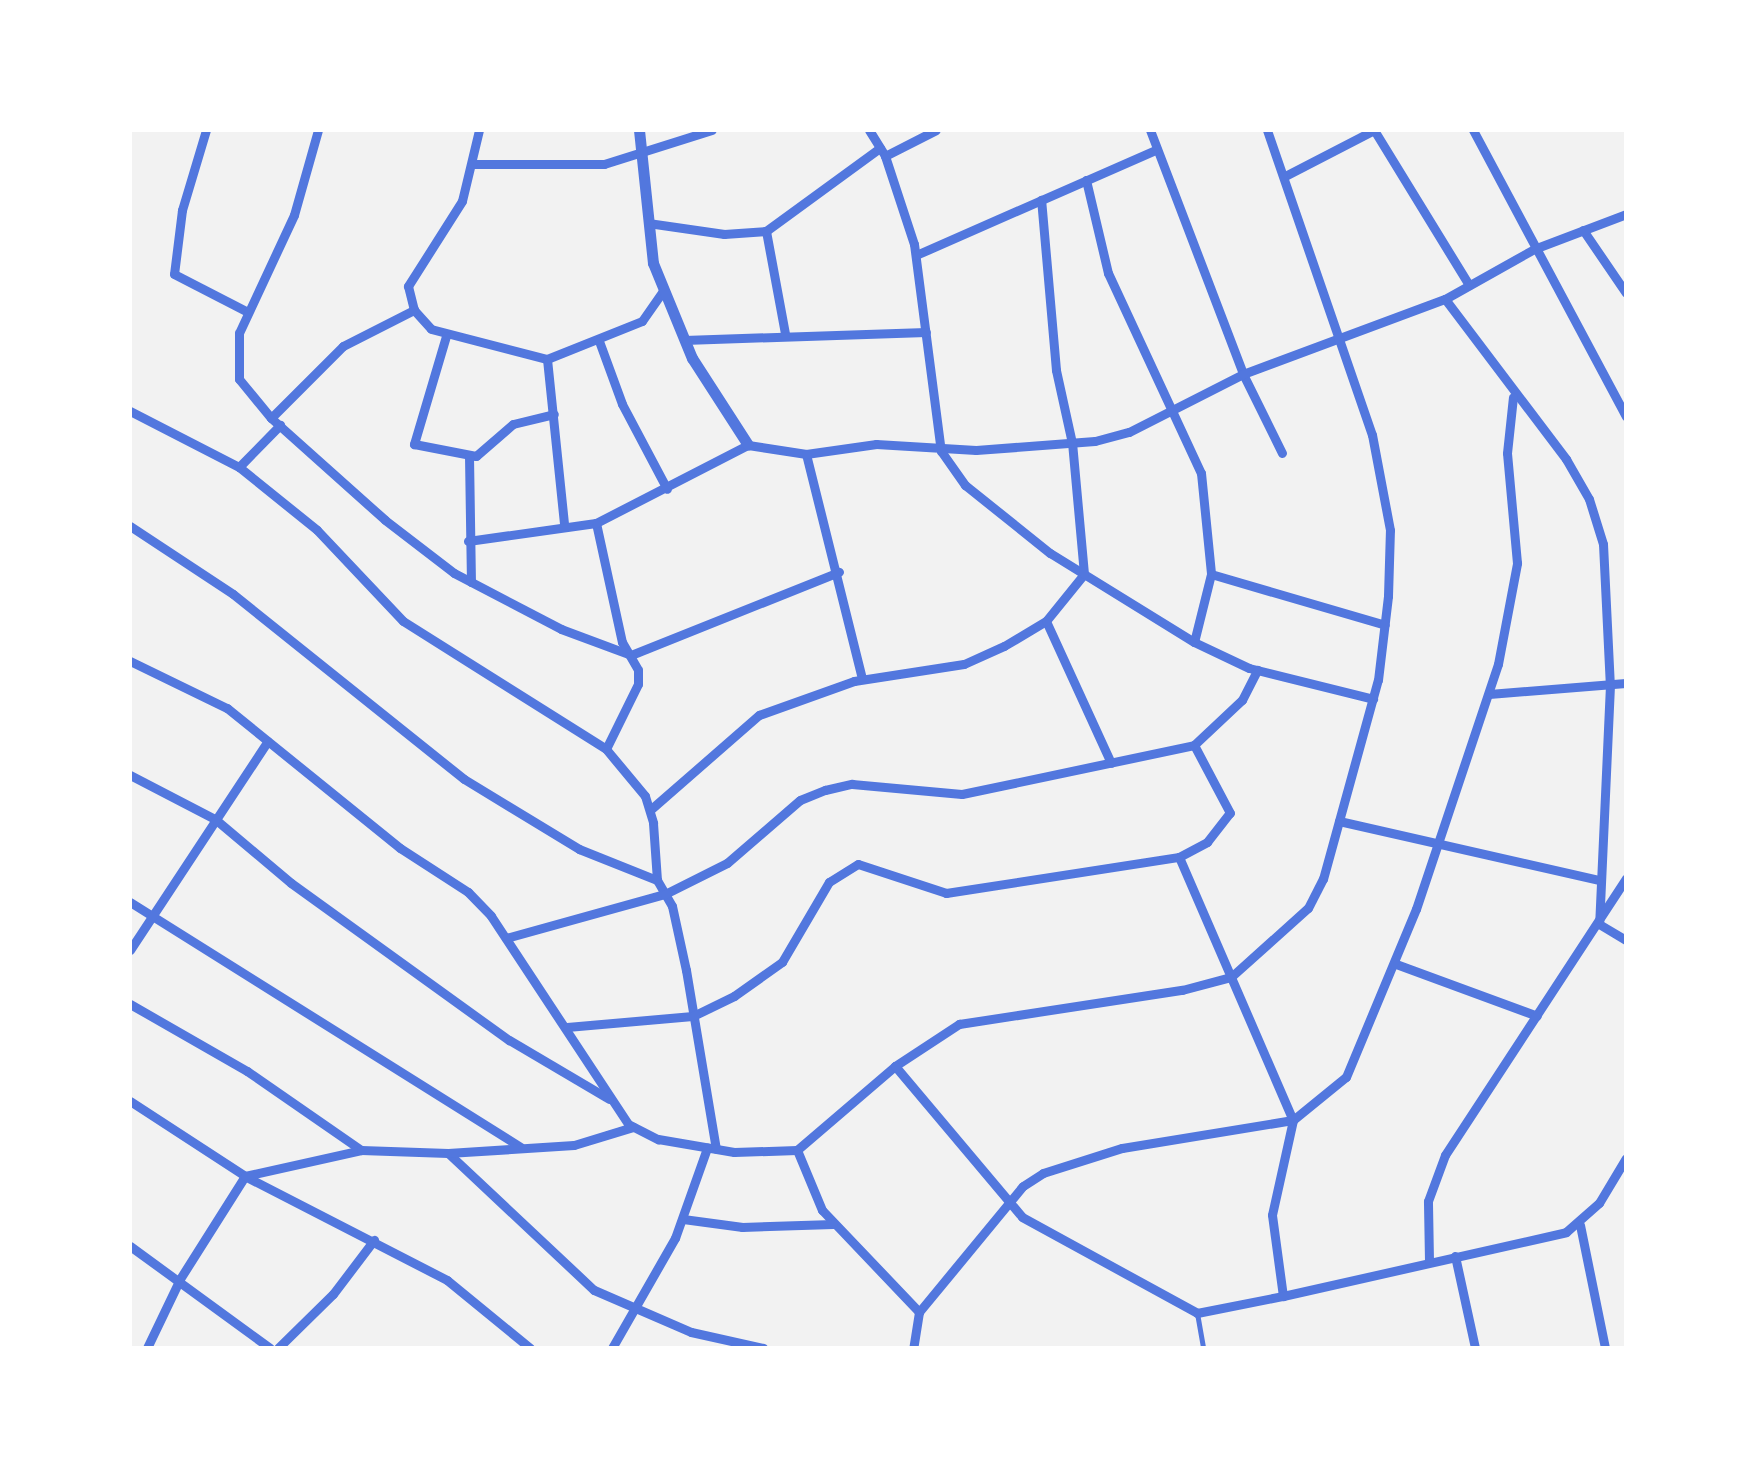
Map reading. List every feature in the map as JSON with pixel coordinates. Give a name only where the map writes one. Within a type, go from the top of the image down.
[{"type":"street","points":[[206,130],[182,210],[174,274],[248,312]]},
{"type":"street","points":[[318,130],[294,215],[248,312],[236,356],[239,379],[276,421],[395,528],[470,582],[561,629],[632,655],[839,572]]},
{"type":"street","points":[[479,130],[472,164],[448,226],[412,272],[414,310],[446,336],[547,359],[642,321],[663,291]]},
{"type":"street","points":[[639,130],[648,224],[663,291],[684,340],[748,445]]},
{"type":"street","points":[[472,164],[604,164],[712,130]]},
{"type":"street","points":[[869,130],[883,152],[916,256],[941,451],[966,485],[1084,574],[1194,642],[1257,670],[1373,699]]},
{"type":"street","points":[[648,224],[724,234],[766,231],[883,152],[936,130]]},
{"type":"street","points":[[1150,130],[1242,374],[1282,453]]},
{"type":"street","points":[[130,661],[227,708],[400,848],[468,892],[506,938],[611,1100],[633,1127],[658,1139],[711,1148],[797,1150],[895,1066],[959,1024],[1182,990],[1231,977],[1308,908],[1373,699],[1385,625],[1390,530],[1372,434],[1343,338],[1287,175],[1267,130]]},
{"type":"street","points":[[1287,175],[1374,130],[1469,285]]},
{"type":"street","points":[[1473,130],[1626,417]]},
{"type":"street","points":[[916,256],[1157,149]]},
{"type":"street","points":[[1086,180],[1108,273],[1201,473],[1211,574],[1194,642]]},
{"type":"street","points":[[650,810],[759,715],[862,679],[964,664],[1046,621],[1084,574],[1072,443],[1056,370],[1041,200]]},
{"type":"street","points":[[468,541],[564,524],[596,523],[748,445],[806,454],[876,444],[941,451],[1072,443],[1129,432],[1242,374],[1444,299],[1534,249],[1626,214]]},
{"type":"street","points":[[1583,230],[1626,293]]},
{"type":"street","points":[[766,231],[785,334]]},
{"type":"street","points":[[1444,299],[1514,398],[1548,434],[1589,499],[1603,544],[1610,686],[1598,880],[1599,924]]},
{"type":"street","points":[[239,467],[344,346],[414,310]]},
{"type":"street","points":[[684,340],[926,332]]},
{"type":"street","points":[[446,336],[414,444],[469,456],[486,452],[513,424],[554,414]]},
{"type":"street","points":[[599,341],[622,404],[666,489]]},
{"type":"street","points":[[547,359],[564,524]]},
{"type":"street","points":[[913,1348],[919,1312],[1023,1186],[1072,1162],[1180,1136],[1294,1120],[1346,1077],[1396,964],[1489,694],[1516,590],[1507,453],[1514,398]]},
{"type":"street","points":[[130,410],[239,467],[317,530],[403,621],[606,749],[650,810],[658,880],[665,894],[693,1016],[711,1148],[684,1219],[638,1311],[612,1348]]},
{"type":"street","points":[[806,454],[839,572],[862,679]]},
{"type":"street","points":[[469,456],[470,582]]},
{"type":"street","points":[[596,523],[622,642],[632,655],[638,684],[606,749]]},
{"type":"street","points":[[130,526],[233,594],[464,778],[579,849],[658,880]]},
{"type":"street","points":[[1211,574],[1385,625]]},
{"type":"street","points":[[1046,621],[1111,763]]},
{"type":"street","points":[[506,938],[665,894],[727,863],[800,800],[825,790],[852,784],[962,794],[1194,745],[1242,700],[1257,670]]},
{"type":"street","points":[[1489,694],[1626,683]]},
{"type":"street","points":[[130,950],[268,741]]},
{"type":"street","points":[[567,1027],[693,1016],[782,962],[842,869],[876,867],[946,893],[1179,856],[1207,842],[1230,813],[1194,745]]},
{"type":"street","points":[[130,776],[216,819],[465,1008],[611,1100]]},
{"type":"street","points":[[1338,820],[1598,880]]},
{"type":"street","points":[[1179,856],[1294,1120],[1272,1215],[1283,1296]]},
{"type":"street","points":[[1429,1261],[1428,1201],[1436,1175],[1626,878]]},
{"type":"street","points":[[130,902],[154,912],[521,1148]]},
{"type":"street","points":[[1599,924],[1626,940]]},
{"type":"street","points":[[1396,964],[1538,1016]]},
{"type":"street","points":[[130,1004],[247,1071],[361,1150]]},
{"type":"street","points":[[895,1066],[1008,1205],[1197,1313],[1580,1226],[1626,1158]]},
{"type":"street","points":[[130,1100],[246,1176],[448,1280],[530,1348]]},
{"type":"street","points":[[147,1348],[180,1279],[246,1176],[361,1150],[448,1153],[574,1145],[633,1127]]},
{"type":"street","points":[[797,1150],[833,1224],[919,1312]]},
{"type":"street","points":[[448,1153],[594,1290],[690,1332],[762,1348]]},
{"type":"street","points":[[684,1219],[742,1227],[833,1224]]},
{"type":"street","points":[[1580,1226],[1606,1348]]},
{"type":"street","points":[[130,1246],[274,1348],[333,1294],[374,1240]]},
{"type":"street","points":[[1455,1256],[1475,1348]]},
{"type":"lane","points":[[1197,1313],[1203,1348]]}]
